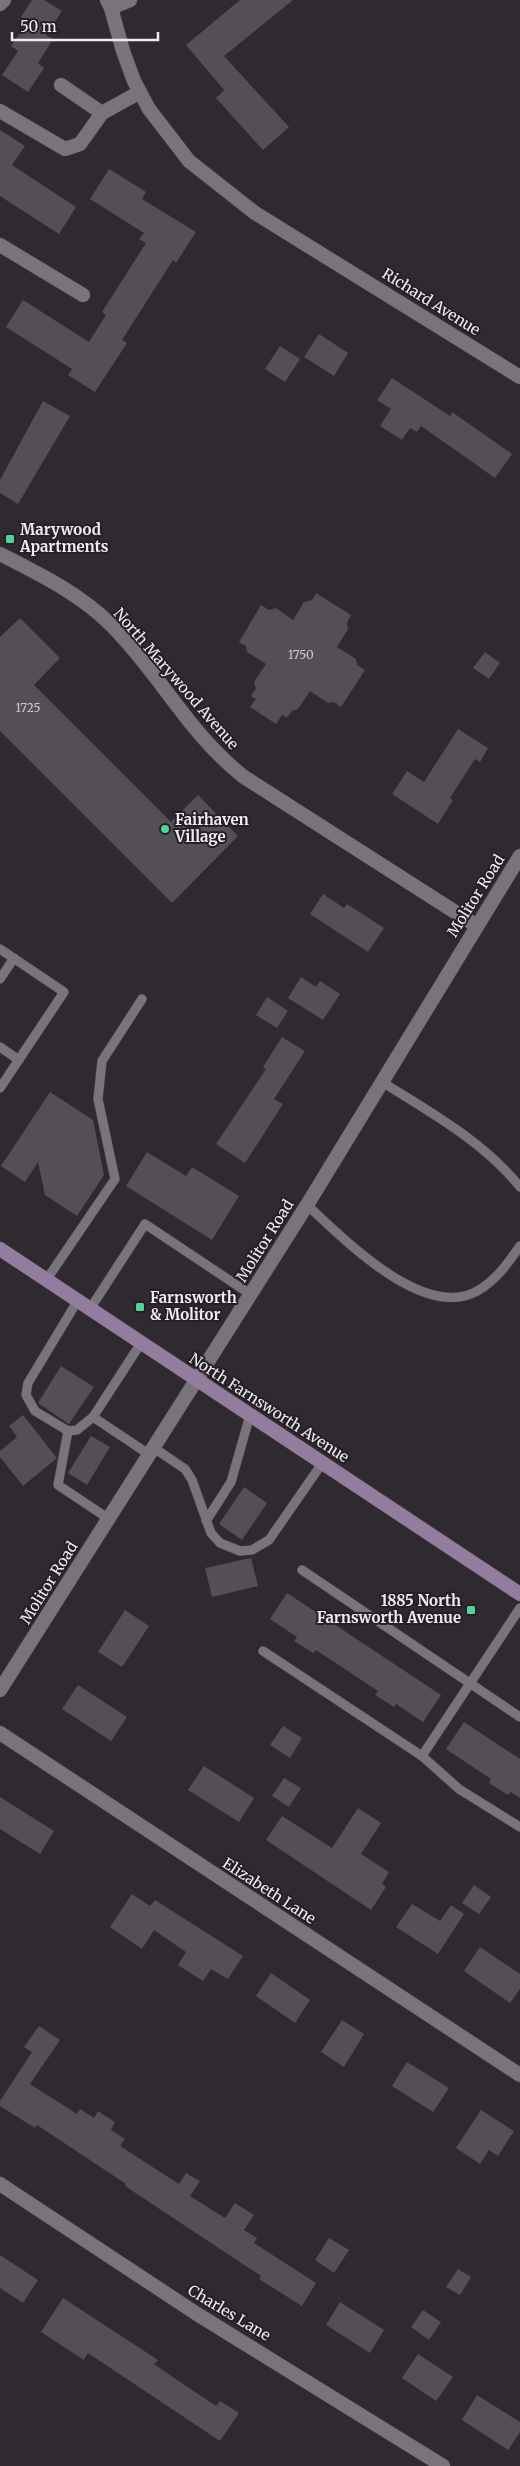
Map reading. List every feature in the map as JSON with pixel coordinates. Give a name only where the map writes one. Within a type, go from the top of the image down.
[{"type":"main road","name":"North Farnsworth Avenue","points":[[0,1249],[520,1594]]},
{"type":"street","points":[[0,4],[4,0]]},
{"type":"street","points":[[109,4],[130,0]]},
{"type":"street","name":"Richard Avenue","points":[[109,4],[123,51],[140,92],[167,135],[189,161],[255,213],[520,377]]},
{"type":"street","points":[[62,85],[102,113]]},
{"type":"street","points":[[0,111],[65,148],[80,144],[102,113],[140,92]]},
{"type":"street","points":[[0,245],[83,296]]},
{"type":"street","name":"North Marywood Avenue","points":[[0,554],[88,604],[111,625],[135,651],[198,735],[224,761],[244,777],[477,926]]},
{"type":"street","name":"Molitor Road","points":[[0,1690],[307,1205],[520,856]]},
{"type":"street","name":"Elizabeth Lane","points":[[0,1733],[520,2075]]},
{"type":"street","name":"Charles Lane","points":[[0,2184],[196,2314],[442,2466]]},
{"type":"lane","points":[[0,949],[64,992],[0,1088]]},
{"type":"lane","points":[[0,979],[14,958]]},
{"type":"lane","points":[[47,1279],[115,1179],[98,1099],[102,1061],[142,999]]},
{"type":"lane","points":[[0,1047],[19,1060]]},
{"type":"lane","points":[[382,1082],[436,1116],[488,1155],[509,1173],[520,1187]]},
{"type":"lane","points":[[307,1205],[345,1240],[406,1286],[433,1296],[459,1297],[478,1291],[498,1276],[520,1246]]},
{"type":"lane","points":[[90,1309],[145,1224],[250,1294]]},
{"type":"lane","points":[[78,1300],[28,1383],[26,1395],[35,1411],[68,1431],[77,1430],[93,1417],[141,1343]]},
{"type":"lane","points":[[206,1521],[232,1482],[250,1415]]},
{"type":"lane","points":[[93,1417],[185,1469],[192,1480],[211,1533],[220,1544],[240,1551],[252,1550],[269,1540],[323,1462]]},
{"type":"lane","points":[[68,1431],[58,1485],[108,1519]]},
{"type":"lane","points":[[302,1570],[520,1717]]},
{"type":"lane","points":[[422,1756],[520,1608]]},
{"type":"lane","points":[[262,1651],[422,1756],[459,1790],[520,1827]]},
{"type":"building","points":[[32,0],[44,0],[62,11],[46,35],[53,39],[38,63],[44,68],[28,92],[2,75],[18,51],[11,46],[26,24],[19,20]]},
{"type":"building","points":[[240,0],[293,0],[224,56],[289,127],[263,150],[216,98],[224,90],[186,45]]},
{"type":"building","points":[[0,130],[25,146],[12,165],[76,207],[59,234],[0,196]]},
{"type":"building","points":[[109,169],[146,192],[142,199],[196,232],[176,263],[173,260],[122,340],[127,343],[95,392],[68,375],[72,369],[6,327],[23,300],[89,342],[106,315],[102,312],[146,243],[139,239],[144,233],[90,199]]},
{"type":"building","points":[[319,334],[348,353],[334,376],[304,357]]},
{"type":"building","points":[[280,346],[300,359],[285,382],[265,369]]},
{"type":"building","points":[[392,378],[450,416],[452,412],[512,454],[495,478],[421,426],[417,432],[410,428],[402,440],[380,426],[391,409],[377,400]]},
{"type":"building","points":[[43,401],[70,416],[18,504],[0,493],[0,480]]},
{"type":"building","points":[[316,593],[351,615],[347,623],[348,629],[337,647],[356,659],[357,665],[365,670],[341,707],[334,702],[328,703],[310,691],[298,709],[292,711],[287,718],[282,715],[276,724],[250,707],[256,699],[251,696],[256,688],[254,682],[266,664],[247,652],[246,646],[239,642],[261,605],[269,610],[276,608],[293,620],[304,602],[312,600]]},
{"type":"building","points":[[20,618],[60,658],[34,685],[171,822],[198,795],[238,836],[172,903],[0,731],[0,637]]},
{"type":"building","points":[[485,652],[500,663],[489,679],[473,668]]},
{"type":"building","points":[[458,729],[488,748],[480,762],[475,759],[450,798],[453,800],[438,824],[392,794],[407,771],[424,782]]},
{"type":"building","points":[[323,894],[344,908],[347,904],[384,928],[368,952],[310,914]]},
{"type":"building","points":[[301,977],[316,987],[320,981],[340,994],[323,1020],[288,998]]},
{"type":"building","points":[[267,997],[288,1011],[277,1028],[256,1015]]},
{"type":"building","points":[[282,1037],[305,1051],[274,1099],[283,1104],[245,1163],[216,1144],[266,1069],[263,1067]]},
{"type":"building","points":[[50,1092],[93,1120],[104,1175],[77,1216],[45,1195],[38,1162],[25,1182],[1,1166]]},
{"type":"building","points":[[147,1152],[186,1176],[192,1167],[239,1196],[212,1240],[126,1186]]},
{"type":"building","points":[[61,1366],[94,1387],[69,1424],[38,1403]]},
{"type":"building","points":[[23,1415],[57,1458],[23,1486],[0,1457],[0,1451],[17,1437],[9,1426]]},
{"type":"building","points":[[91,1436],[110,1447],[87,1485],[68,1473]]},
{"type":"building","points":[[244,1487],[267,1503],[242,1540],[219,1524]]},
{"type":"building","points":[[251,1558],[258,1586],[212,1597],[205,1568]]},
{"type":"building","points":[[287,1593],[441,1695],[423,1722],[396,1704],[394,1707],[375,1695],[378,1691],[316,1650],[313,1653],[294,1641],[297,1637],[270,1619]]},
{"type":"building","points":[[125,1610],[149,1626],[122,1667],[98,1652]]},
{"type":"building","points":[[78,1685],[127,1717],[111,1741],[62,1709]]},
{"type":"building","points":[[464,1722],[520,1759],[520,1798],[511,1792],[508,1795],[489,1783],[491,1779],[446,1749]]},
{"type":"building","points":[[283,1726],[302,1738],[290,1758],[270,1745]]},
{"type":"building","points":[[204,1766],[254,1798],[239,1822],[188,1790]]},
{"type":"building","points":[[284,1778],[301,1788],[289,1807],[272,1796]]},
{"type":"building","points":[[0,1797],[54,1831],[40,1854],[0,1829]]},
{"type":"building","points":[[358,1808],[381,1823],[361,1854],[389,1872],[382,1884],[386,1887],[371,1910],[266,1840],[282,1816],[332,1848]]},
{"type":"building","points":[[474,1885],[491,1897],[479,1914],[462,1903]]},
{"type":"building","points":[[132,1894],[150,1906],[155,1900],[243,1956],[228,1979],[211,1969],[203,1981],[178,1965],[186,1952],[154,1930],[142,1949],[110,1927]]},
{"type":"building","points":[[412,1904],[440,1921],[451,1905],[464,1914],[438,1954],[396,1927]]},
{"type":"building","points":[[480,1947],[520,1974],[520,1989],[510,2003],[464,1971]]},
{"type":"building","points":[[271,1973],[310,2000],[295,2023],[256,1996]]},
{"type":"building","points":[[342,2020],[364,2034],[344,2067],[321,2052]]},
{"type":"building","points":[[39,2026],[60,2040],[30,2084],[77,2114],[80,2109],[94,2118],[98,2111],[115,2122],[111,2130],[125,2139],[120,2146],[179,2184],[186,2173],[200,2181],[190,2196],[225,2218],[235,2203],[254,2215],[244,2230],[257,2238],[254,2243],[316,2283],[302,2306],[259,2279],[261,2276],[37,2125],[35,2128],[0,2106],[0,2101],[32,2052],[24,2047]]},
{"type":"building","points":[[407,2062],[449,2088],[433,2112],[392,2086]]},
{"type":"building","points":[[481,2110],[514,2131],[498,2156],[489,2150],[480,2164],[456,2148]]},
{"type":"building","points":[[329,2238],[349,2250],[334,2273],[315,2260]]},
{"type":"building","points":[[0,2255],[38,2280],[23,2303],[0,2288]]},
{"type":"building","points":[[458,2269],[471,2277],[460,2295],[446,2287]]},
{"type":"building","points":[[63,2298],[158,2360],[154,2364],[216,2406],[220,2401],[239,2413],[220,2441],[88,2353],[84,2360],[41,2332]]},
{"type":"building","points":[[340,2302],[384,2330],[370,2353],[326,2325]]},
{"type":"building","points":[[423,2310],[441,2322],[429,2340],[411,2327]]},
{"type":"building","points":[[418,2354],[453,2377],[436,2401],[402,2378]]},
{"type":"building","points":[[477,2395],[520,2422],[520,2432],[508,2450],[462,2420]]},
{"type":"place","name":"Marywood Apartments","points":[[10,539]]},
{"type":"place","name":"Fairhaven Village","points":[[165,829]]},
{"type":"place","name":"Farnsworth & Molitor","points":[[140,1307]]},
{"type":"place","name":"1885 North Farnsworth Avenue","points":[[471,1610]]}]
